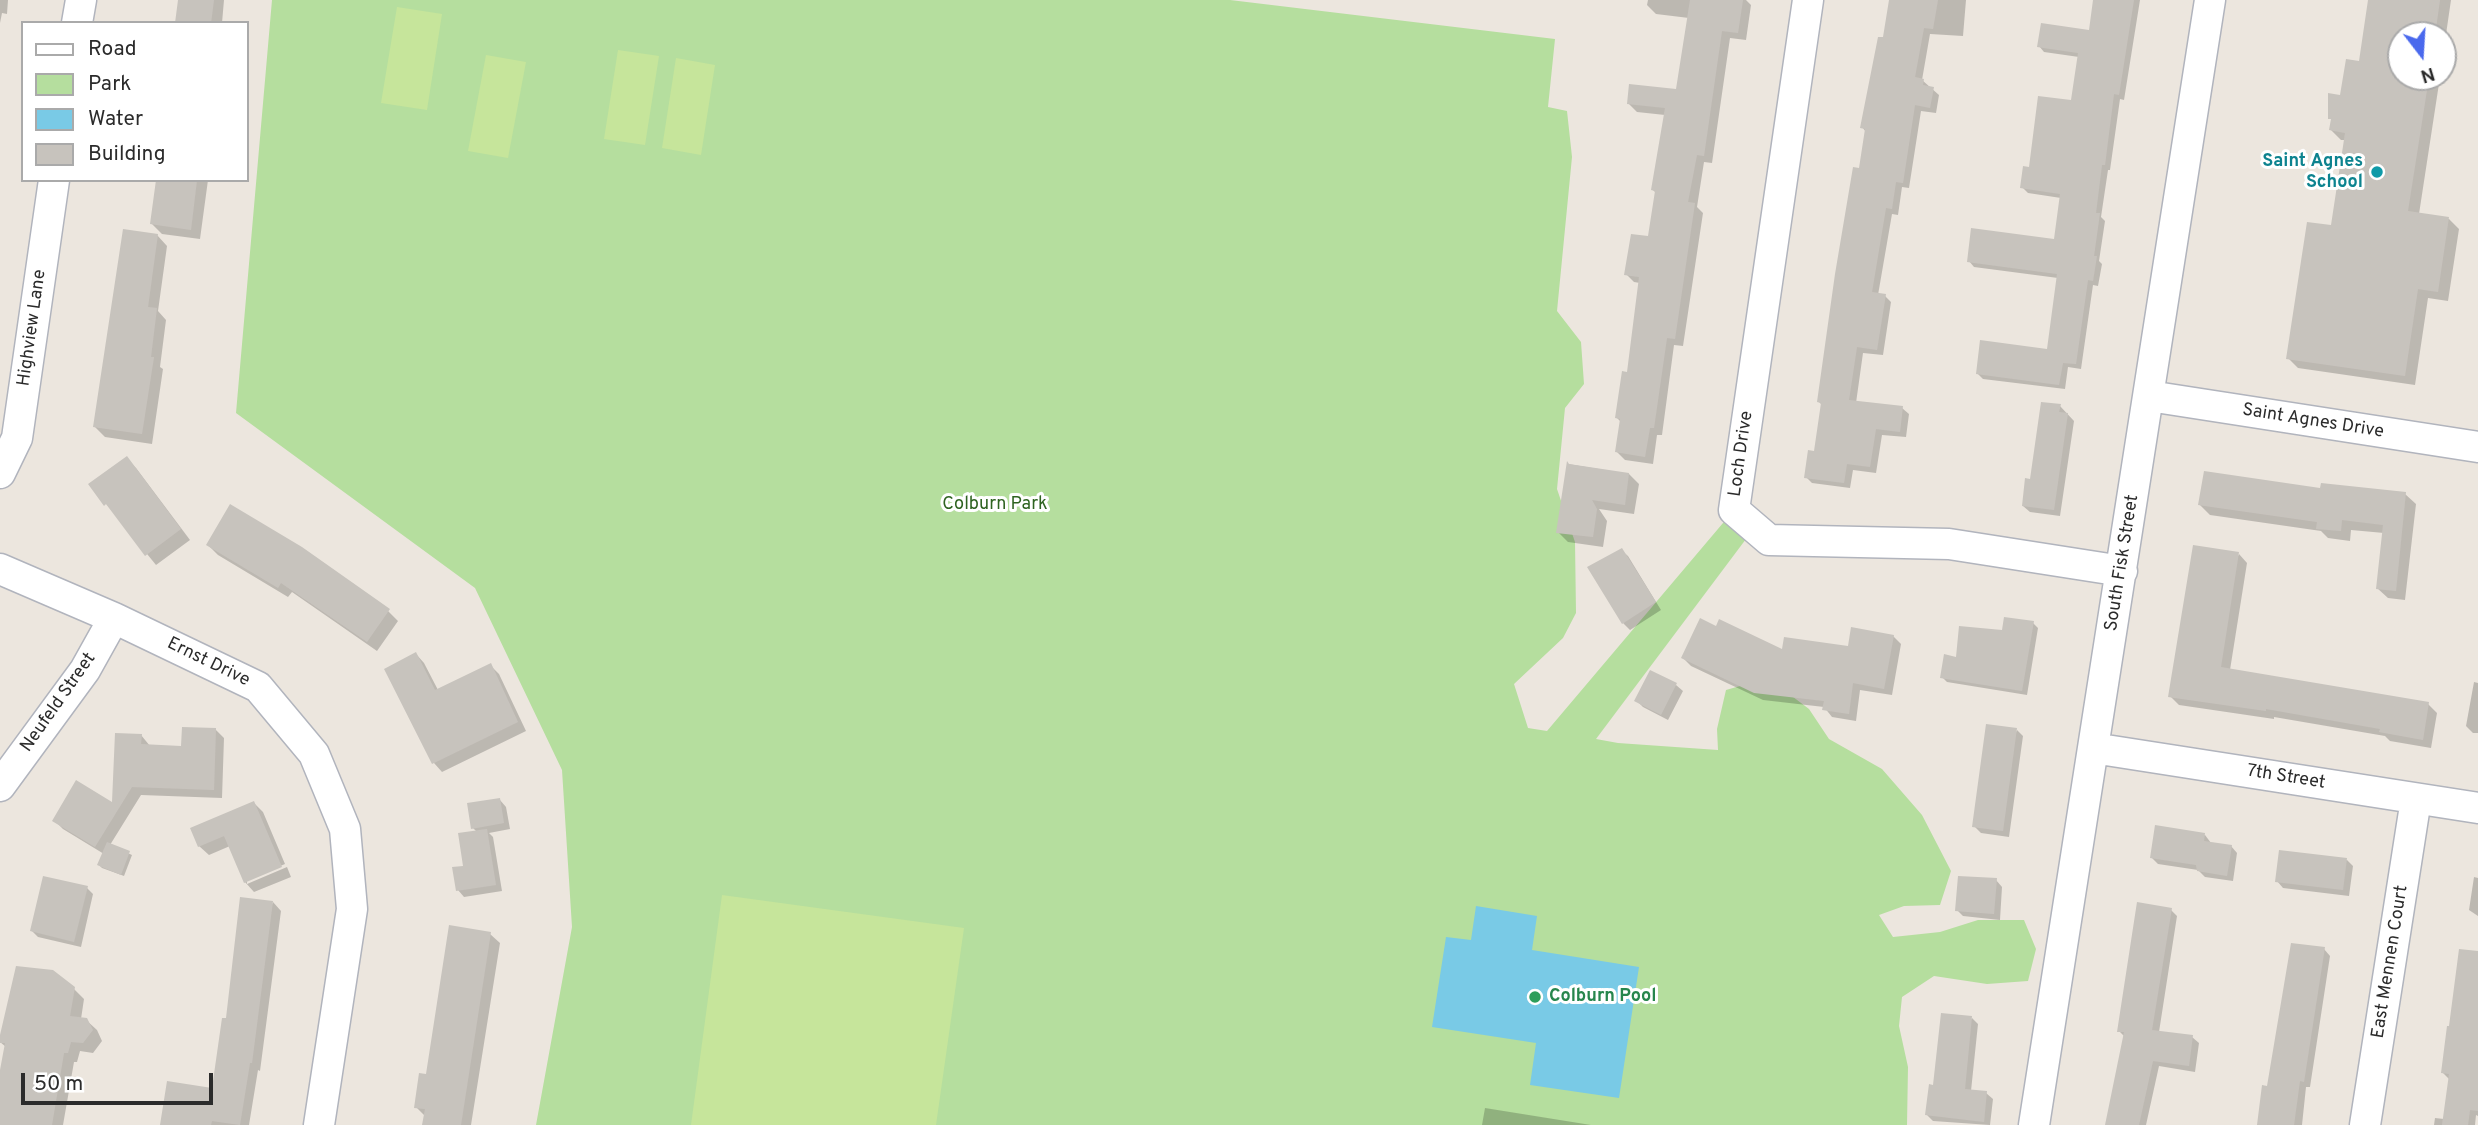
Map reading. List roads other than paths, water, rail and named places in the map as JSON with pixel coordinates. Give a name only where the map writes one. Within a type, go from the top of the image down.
[{"type":"street","points":[[77,21],[81,0]]},
{"type":"street","name":"Loch Drive","points":[[1808,0],[1734,510],[1769,540],[1949,544],[2122,571]]},
{"type":"street","name":"South Fisk Street","points":[[2034,1125],[2210,0]]},
{"type":"street","name":"Highview Lane","points":[[0,473],[17,438],[54,182]]},
{"type":"street","name":"Saint Agnes Drive","points":[[2148,396],[2478,447]]},
{"type":"street","name":"Ernst Drive","points":[[0,569],[114,618],[258,687],[314,754],[345,828],[352,909],[318,1125]]},
{"type":"street","name":"Neufeld Street","points":[[0,786],[85,670],[114,618]]},
{"type":"street","name":"7th Street","points":[[2093,748],[2478,808]]},
{"type":"street","name":"East Mennen Court","points":[[2365,1125],[2416,799]]},
{"type":"water","name":"Colburn Pool","points":[[1476,906],[1537,916],[1532,950],[1639,967],[1619,1098],[1530,1085],[1536,1043],[1432,1027],[1446,937],[1471,940]]},
{"type":"place","name":"Saint Agnes School","points":[[2377,172]]},
{"type":"place","name":"Colburn Pool","points":[[1535,997]]},
{"type":"park label","name":"Colburn Park","points":[[995,505]]}]
